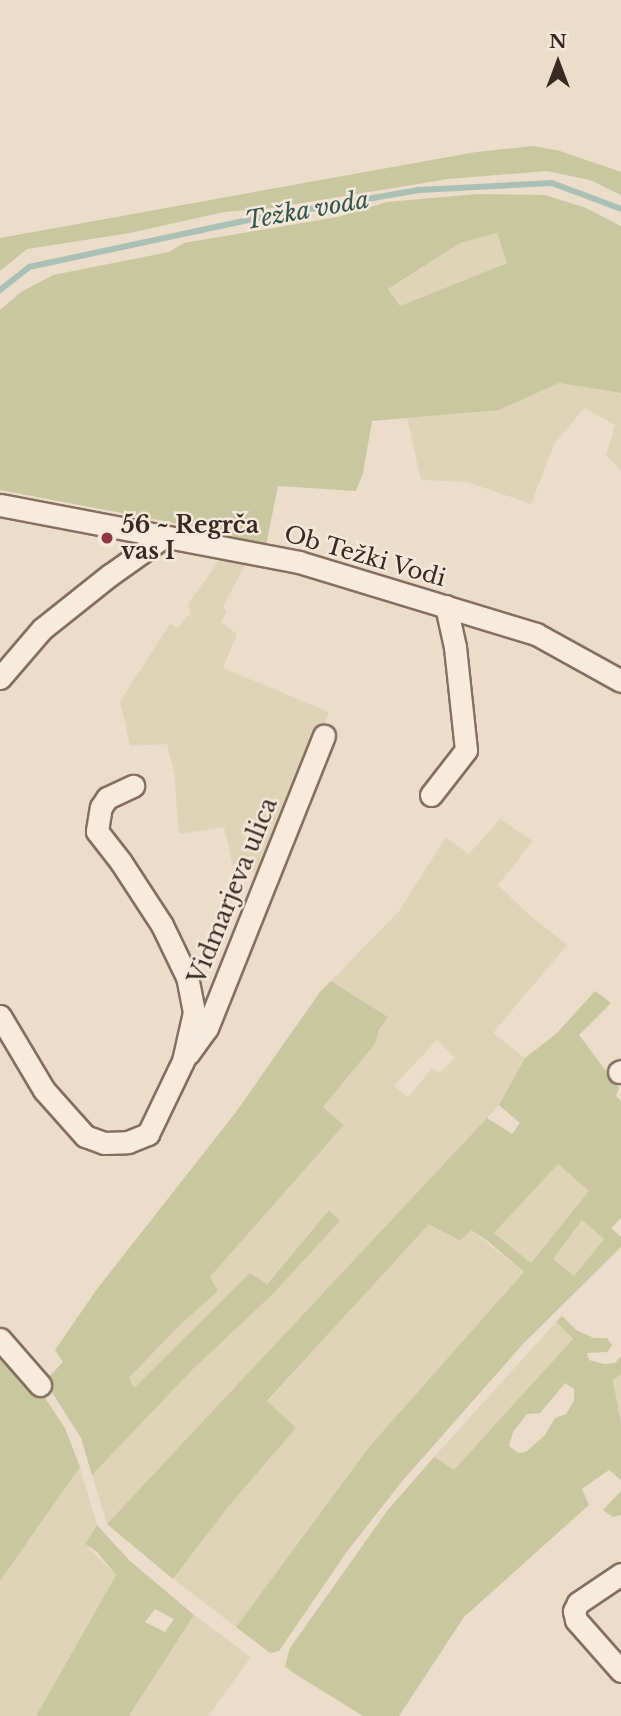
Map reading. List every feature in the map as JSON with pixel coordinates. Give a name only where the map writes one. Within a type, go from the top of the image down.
[{"type":"street","name":"Ob Težki Vodi","points":[[0,505],[299,562],[536,634],[621,681]]},
{"type":"street","points":[[0,678],[42,629],[110,575],[166,536]]},
{"type":"street","name":"Ob Težki Vodi","points":[[431,795],[466,750],[455,647],[446,606]]},
{"type":"street","name":"Vidmarjeva ulica","points":[[0,1016],[44,1090],[64,1116],[85,1136],[104,1143],[128,1142],[148,1134],[183,1061],[207,1028],[324,736]]},
{"type":"street","name":"Vidmarjeva ulica","points":[[133,786],[107,799],[101,807],[97,831],[121,862],[162,925],[187,977],[194,1012],[183,1061]]},
{"type":"street","points":[[0,1339],[40,1385]]},
{"type":"street","points":[[621,1574],[578,1603],[574,1611],[576,1620],[621,1671]]},
{"type":"shaded area","points":[[497,233],[507,263],[400,306],[388,289],[460,243]]},
{"type":"shaded area","points":[[559,383],[621,393],[621,471],[606,455],[615,425],[584,408],[555,443],[531,504],[467,482],[421,480],[407,418],[499,410]]},
{"type":"shaded area","points":[[223,555],[247,562],[223,606],[227,611],[221,622],[237,634],[223,668],[329,712],[259,875],[232,863],[224,827],[179,834],[174,774],[167,744],[130,746],[120,701],[170,624],[178,628],[190,613],[188,604]]},
{"type":"shaded area","points":[[500,819],[533,841],[498,885],[567,945],[493,1033],[525,1058],[499,1105],[416,1197],[107,1524],[92,1475],[193,1369],[272,1295],[340,1221],[329,1210],[266,1284],[251,1273],[134,1389],[129,1379],[182,1323],[210,1277],[344,1125],[323,1107],[375,1044],[379,1030],[388,1017],[331,981],[399,911],[446,837],[469,854]],"holes":[[[437,1040],[455,1058],[439,1073],[432,1068],[408,1097],[394,1086]]]},
{"type":"shaded area","points":[[558,1164],[589,1191],[531,1263],[494,1233]]},
{"type":"shaded area","points":[[582,1220],[604,1239],[574,1276],[552,1260]]},
{"type":"shaded area","points":[[429,1223],[459,1241],[471,1230],[524,1272],[369,1447],[236,1627],[173,1579],[228,1507],[296,1428],[267,1402]]},
{"type":"shaded area","points":[[556,1322],[573,1339],[499,1423],[454,1471],[434,1457]]},
{"type":"shaded area","points":[[621,1374],[621,1423],[613,1380]]},
{"type":"shaded area","points":[[80,1467],[97,1525],[85,1544],[116,1575],[36,1716],[0,1716],[0,1581]]},
{"type":"shaded area","points":[[194,1615],[251,1657],[208,1716],[129,1716]]},
{"type":"green space","points":[[533,146],[560,151],[621,172],[621,195],[590,180],[547,171],[448,179],[272,208],[224,212],[130,233],[27,249],[0,271],[0,238],[476,152]]},
{"type":"green space","points":[[478,194],[545,195],[586,208],[621,226],[621,393],[559,383],[499,410],[372,421],[363,473],[356,491],[278,486],[266,545],[180,524],[0,490],[0,310],[21,292],[53,275],[169,252],[184,243],[338,217],[387,202]],"holes":[[[497,233],[507,263],[400,306],[388,289],[460,243]]]},
{"type":"green space","points":[[331,981],[388,1017],[379,1030],[375,1044],[323,1107],[344,1125],[210,1277],[218,1291],[182,1323],[129,1378],[134,1388],[250,1273],[267,1284],[329,1210],[340,1221],[272,1295],[193,1369],[92,1475],[81,1438],[45,1381],[63,1362],[55,1350],[97,1289],[236,1112],[320,992]]},
{"type":"green space","points":[[595,991],[611,1003],[579,1035],[619,1088],[616,1096],[621,1101],[621,1218],[611,1228],[621,1237],[621,1247],[523,1344],[404,1479],[348,1550],[279,1651],[270,1653],[236,1627],[369,1447],[524,1272],[489,1242],[471,1230],[460,1241],[429,1224],[267,1401],[296,1428],[228,1507],[173,1579],[107,1524],[487,1118],[512,1134],[520,1123],[499,1105],[525,1058],[557,1033]],"holes":[[[558,1164],[589,1191],[531,1263],[494,1233]],[[582,1220],[604,1239],[574,1276],[553,1259]]]},
{"type":"green space","points":[[562,1316],[576,1330],[594,1338],[607,1338],[612,1345],[607,1352],[587,1353],[589,1360],[604,1364],[615,1363],[621,1356],[621,1374],[613,1380],[621,1423],[621,1480],[609,1470],[582,1489],[589,1505],[464,1617],[399,1716],[363,1716],[285,1666],[290,1648],[387,1511],[434,1457],[454,1470],[573,1339],[556,1322]],"holes":[[[565,1383],[574,1389],[574,1401],[566,1414],[555,1418],[545,1435],[526,1452],[518,1453],[509,1446],[513,1432],[527,1414],[540,1413]]]},
{"type":"green space","points":[[0,1340],[37,1386],[65,1428],[80,1467],[0,1581]]},
{"type":"green space","points":[[621,1491],[621,1515],[613,1517],[603,1510]]},
{"type":"green space","points":[[97,1525],[130,1561],[194,1615],[129,1716],[36,1716],[116,1575],[97,1552],[85,1544]],"holes":[[[155,1609],[174,1619],[165,1632],[145,1622]]]},
{"type":"waterway","name":"Težka voda","points":[[0,290],[29,267],[258,218],[419,190],[552,183],[621,209]]},
{"type":"place","name":"56 ~ Regrča vas I","points":[[107,538]]}]
